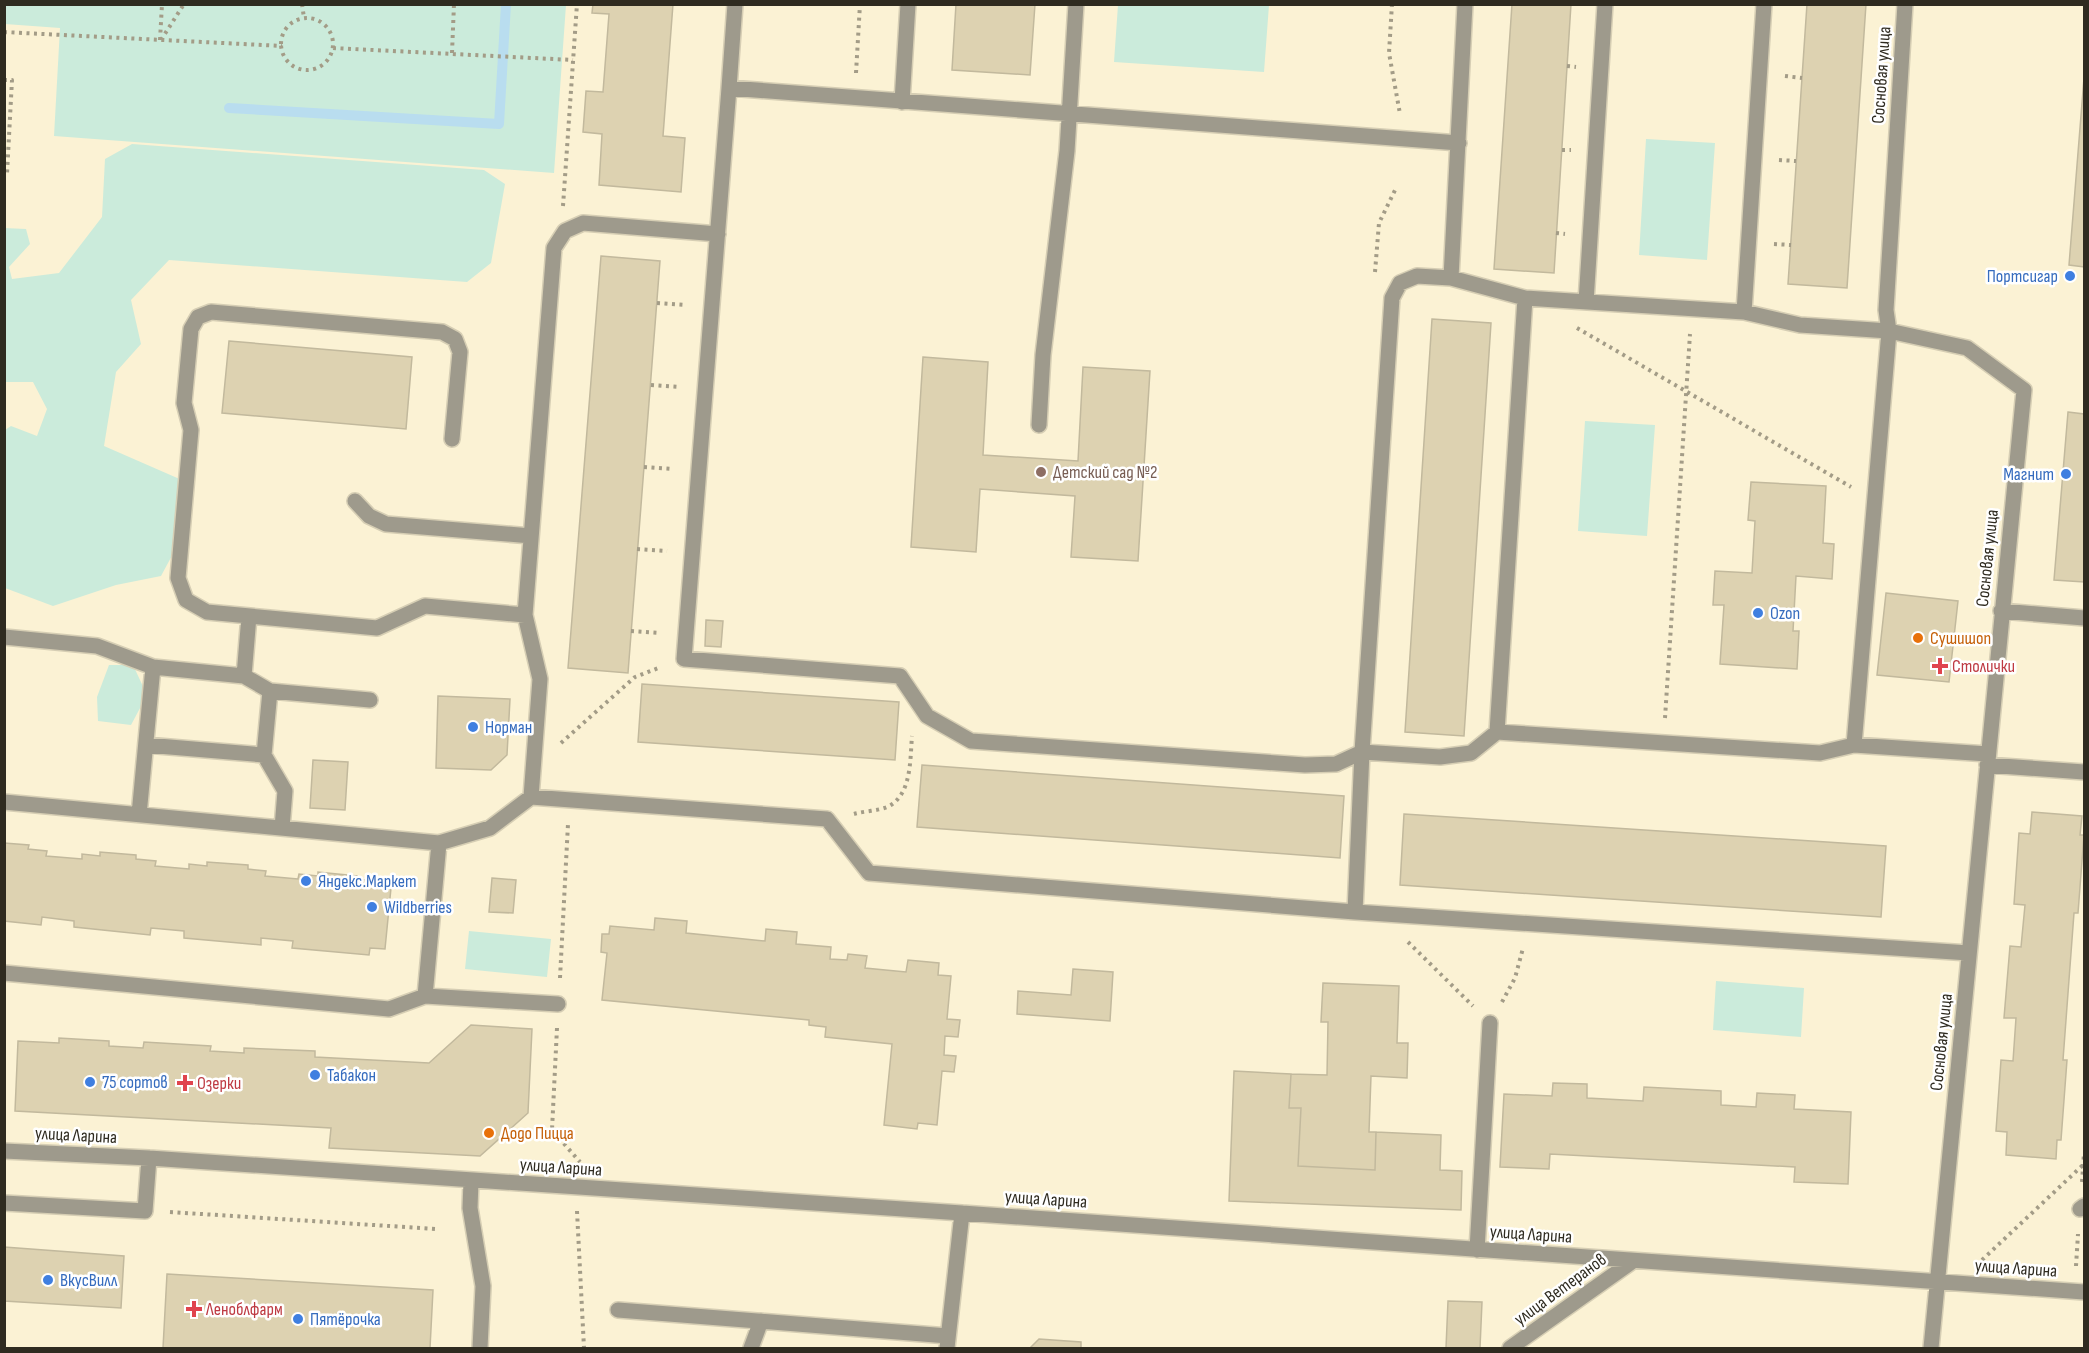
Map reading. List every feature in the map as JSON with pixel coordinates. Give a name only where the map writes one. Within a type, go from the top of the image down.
[{"type":"street","points":[[735,4],[684,659],[900,676],[927,716],[971,741],[1305,765],[1336,764],[1362,752],[1440,757],[1471,753],[1497,732],[1820,753],[1854,745],[2085,772]]},
{"type":"street","points":[[902,102],[908,4]]},
{"type":"street","points":[[1038,425],[1043,355],[1069,115],[1076,4]]},
{"type":"street","points":[[1451,278],[1466,4]]},
{"type":"street","points":[[1586,302],[1605,4]]},
{"type":"street","points":[[1744,312],[1764,4]]},
{"type":"street","name":"Сосновая улица","points":[[1905,4],[1886,310],[1889,331],[1967,348],[2024,390],[1931,1348]]},
{"type":"street","points":[[729,88],[1458,143]]},
{"type":"street","points":[[531,797],[540,680],[525,615],[554,248],[565,231],[583,223],[718,234]]},
{"type":"street","points":[[1355,912],[1362,752],[1392,298],[1400,283],[1417,276],[1451,278],[1525,298],[1744,312],[1800,325],[1889,331],[1854,745]]},
{"type":"street","points":[[1497,732],[1525,298]]},
{"type":"street","points":[[452,439],[460,352],[455,339],[442,332],[211,312],[198,317],[191,329],[184,404],[191,430],[178,578],[186,600],[207,612],[377,628],[425,606],[525,615]]},
{"type":"street","points":[[355,501],[369,516],[386,524],[531,536]]},
{"type":"street","points":[[2001,611],[2085,618]]},
{"type":"street","points":[[244,676],[249,616]]},
{"type":"street","points":[[4,637],[97,646],[153,667],[244,676],[270,691],[370,700]]},
{"type":"street","points":[[139,815],[153,667]]},
{"type":"street","points":[[270,691],[264,755],[285,791],[282,828]]},
{"type":"street","points":[[146,745],[264,755]]},
{"type":"street","points":[[4,802],[439,843],[490,828],[531,797],[827,819],[869,873],[1379,914],[1969,953]]},
{"type":"street","points":[[425,996],[439,843]]},
{"type":"street","points":[[4,973],[389,1009],[425,996],[558,1004]]},
{"type":"street","points":[[1477,1250],[1490,1023]]},
{"type":"street","name":"улица Ларина","points":[[4,1151],[149,1158],[962,1213],[2085,1292]]},
{"type":"street","points":[[4,1203],[145,1211],[149,1158]]},
{"type":"street","points":[[471,1181],[470,1208],[483,1286],[480,1348]]},
{"type":"street","points":[[618,1310],[761,1322],[948,1342],[962,1213]]},
{"type":"street","name":"улица Ветеранов","points":[[1510,1348],[1633,1261]]},
{"type":"street","points":[[751,1348],[761,1322]]},
{"type":"path","points":[[160,41],[162,4]]},
{"type":"path","points":[[160,41],[184,4]]},
{"type":"path","points":[[302,4],[304,18]]},
{"type":"path","points":[[452,53],[454,4]]},
{"type":"path","points":[[565,231],[562,201],[577,4]]},
{"type":"path","points":[[854,98],[860,4]]},
{"type":"path","points":[[1392,4],[1389,53],[1401,118]]},
{"type":"path","points":[[304,18],[320,21],[331,32],[333,48],[328,60],[319,68],[306,70],[294,66],[285,58],[282,46],[284,33],[292,22],[304,18]]},
{"type":"path","points":[[4,32],[282,46]]},
{"type":"path","points":[[333,48],[573,60]]},
{"type":"path","points":[[4,80],[12,80],[7,174],[4,174]]},
{"type":"path","points":[[1663,743],[1691,309]]},
{"type":"path","points":[[1575,327],[1875,501]]},
{"type":"path","points":[[533,767],[635,677],[684,659]]},
{"type":"path","points":[[827,819],[888,807],[903,792],[909,772],[913,734],[927,716]]},
{"type":"path","points":[[1379,914],[1490,1023],[1515,978],[1530,924]]},
{"type":"path","points":[[1981,1261],[2084,1164]]},
{"type":"path","points":[[577,1210],[584,1348]]},
{"type":"path","points":[[145,1211],[436,1228]]},
{"type":"green space","points":[[4,5],[566,5],[554,173],[54,136],[60,28],[5,24]]},
{"type":"green space","points":[[1118,5],[1269,5],[1264,72],[1114,62]]},
{"type":"green space","points":[[1646,139],[1715,143],[1707,260],[1639,255]]},
{"type":"green space","points":[[132,144],[484,170],[505,184],[491,263],[467,282],[169,260],[131,300],[141,344],[116,372],[104,446],[191,484],[189,524],[161,576],[116,585],[53,606],[5,588],[5,430],[11,426],[37,436],[47,409],[33,382],[5,382],[4,228],[26,229],[30,244],[9,267],[12,279],[59,273],[102,217],[105,159]]},
{"type":"green space","points":[[1585,421],[1655,425],[1647,536],[1578,531]]},
{"type":"green space","points":[[109,665],[133,665],[147,695],[131,725],[98,721],[97,697]]},
{"type":"green space","points":[[469,931],[551,939],[547,977],[465,969]]},
{"type":"green space","points":[[1716,981],[1804,988],[1801,1037],[1713,1030]]},
{"type":"building","points":[[593,4],[673,4],[663,136],[685,138],[681,192],[599,185],[602,134],[583,132],[586,91],[603,92],[609,14],[592,13]]},
{"type":"building","points":[[956,4],[1035,4],[1030,75],[952,70]]},
{"type":"building","points":[[1512,4],[1571,4],[1554,273],[1494,269]]},
{"type":"building","points":[[1807,4],[1866,4],[1847,288],[1788,284]]},
{"type":"building","points":[[2084,78],[2084,267],[2069,265]]},
{"type":"building","points":[[601,256],[660,261],[628,673],[568,668]]},
{"type":"building","points":[[1432,319],[1491,323],[1464,736],[1405,732]]},
{"type":"building","points":[[229,341],[412,357],[406,429],[222,413]]},
{"type":"building","points":[[923,357],[988,362],[983,455],[1078,461],[1083,367],[1150,371],[1138,561],[1071,557],[1075,496],[980,489],[976,552],[911,547]]},
{"type":"building","points":[[2068,412],[2084,414],[2084,582],[2054,580]]},
{"type":"building","points":[[1751,482],[1826,486],[1823,543],[1834,544],[1832,579],[1796,576],[1793,631],[1799,631],[1797,669],[1720,664],[1724,605],[1713,605],[1715,571],[1752,573],[1755,521],[1748,520]]},
{"type":"building","name":"Сушишоп","points":[[1886,593],[1958,601],[1949,682],[1877,675]]},
{"type":"building","points":[[706,620],[723,621],[721,647],[705,646]]},
{"type":"building","points":[[642,684],[899,702],[895,760],[638,742]]},
{"type":"building","name":"Норман","points":[[438,696],[510,699],[507,755],[491,770],[436,768]]},
{"type":"building","points":[[313,760],[348,762],[345,810],[310,808]]},
{"type":"building","points":[[922,765],[1344,796],[1340,858],[917,827]]},
{"type":"building","points":[[2032,812],[2082,816],[2080,835],[2084,835],[2078,913],[2074,913],[2063,1060],[2067,1060],[2061,1140],[2057,1140],[2056,1159],[2006,1155],[2007,1132],[1996,1131],[2001,1060],[2013,1061],[2016,1018],[2004,1018],[2010,946],[2021,947],[2025,905],[2014,904],[2019,833],[2030,834]]},
{"type":"building","points":[[1404,814],[1886,846],[1881,917],[1400,885]]},
{"type":"building","points":[[4,843],[29,845],[28,849],[47,851],[46,856],[82,859],[82,854],[100,856],[100,852],[136,855],[136,859],[156,861],[155,866],[189,869],[189,864],[207,866],[207,862],[248,865],[248,869],[266,871],[265,876],[298,879],[299,874],[318,876],[318,872],[357,876],[357,879],[375,881],[375,886],[391,888],[385,949],[370,948],[369,955],[292,948],[293,941],[261,938],[261,945],[184,938],[184,931],[151,928],[150,935],[74,927],[74,921],[42,917],[41,925],[4,921]]},
{"type":"building","points":[[492,878],[516,880],[513,913],[489,912]]},
{"type":"building","points":[[655,918],[687,921],[686,933],[765,941],[766,929],[797,932],[796,944],[831,947],[830,959],[847,960],[848,954],[867,956],[865,968],[906,972],[908,960],[939,963],[938,975],[951,976],[947,1019],[960,1020],[958,1037],[945,1036],[944,1055],[956,1056],[954,1072],[942,1071],[937,1125],[918,1123],[917,1129],[884,1125],[892,1044],[825,1037],[826,1027],[809,1025],[809,1020],[602,1000],[607,953],[601,952],[602,934],[609,934],[610,926],[654,930]]},
{"type":"building","points":[[1073,969],[1113,972],[1110,1021],[1017,1014],[1018,991],[1071,995]]},
{"type":"building","points":[[1323,983],[1399,986],[1397,1043],[1408,1043],[1407,1078],[1371,1076],[1369,1132],[1376,1132],[1375,1170],[1298,1166],[1301,1108],[1289,1108],[1291,1074],[1327,1075],[1328,1022],[1321,1022]]},
{"type":"building","points":[[471,1025],[532,1029],[528,1113],[480,1156],[329,1148],[331,1128],[15,1111],[18,1041],[59,1043],[59,1038],[109,1041],[109,1046],[143,1048],[144,1042],[211,1046],[210,1051],[244,1053],[244,1048],[315,1051],[315,1057],[429,1063]]},
{"type":"building","points":[[1234,1071],[1291,1074],[1289,1108],[1301,1108],[1298,1166],[1375,1170],[1376,1132],[1441,1135],[1440,1170],[1462,1171],[1461,1210],[1229,1201]]},
{"type":"building","points":[[1553,1083],[1587,1084],[1587,1098],[1643,1101],[1644,1087],[1721,1091],[1721,1105],[1756,1107],[1757,1093],[1795,1095],[1794,1109],[1851,1112],[1848,1184],[1794,1182],[1795,1167],[1550,1154],[1549,1169],[1500,1167],[1504,1094],[1552,1096]]},
{"type":"building","points":[[4,1247],[124,1256],[121,1308],[4,1301]]},
{"type":"building","name":"Пятёрочка","points":[[167,1274],[433,1290],[430,1348],[163,1348]]},
{"type":"building","points":[[1448,1301],[1482,1302],[1480,1348],[1446,1348]]},
{"type":"building","points":[[1039,1339],[1081,1342],[1081,1348],[1030,1348]]},
{"type":"waterway","points":[[229,108],[499,124],[506,4]]},
{"type":"place","name":"Портсигар","points":[[2070,276]]},
{"type":"place","name":"Детский сад №2","points":[[1041,472]]},
{"type":"place","name":"Магнит","points":[[2066,474]]},
{"type":"place","name":"Ozon","points":[[1758,613]]},
{"type":"place","name":"Сушишоп","points":[[1918,638]]},
{"type":"place","name":"Столички","points":[[1940,666]]},
{"type":"place","name":"Норман","points":[[473,727]]},
{"type":"place","name":"Яндекс.Маркет","points":[[306,881]]},
{"type":"place","name":"Wildberries","points":[[372,907]]},
{"type":"place","name":"Табакон","points":[[315,1075]]},
{"type":"place","name":"75 сортов","points":[[90,1082]]},
{"type":"place","name":"Озерки","points":[[185,1083]]},
{"type":"place","name":"Додо Пицца","points":[[489,1133]]},
{"type":"place","name":"ВкусВилл","points":[[48,1280]]},
{"type":"place","name":"Леноблфарм","points":[[194,1309]]},
{"type":"place","name":"Пятёрочка","points":[[298,1319]]}]
